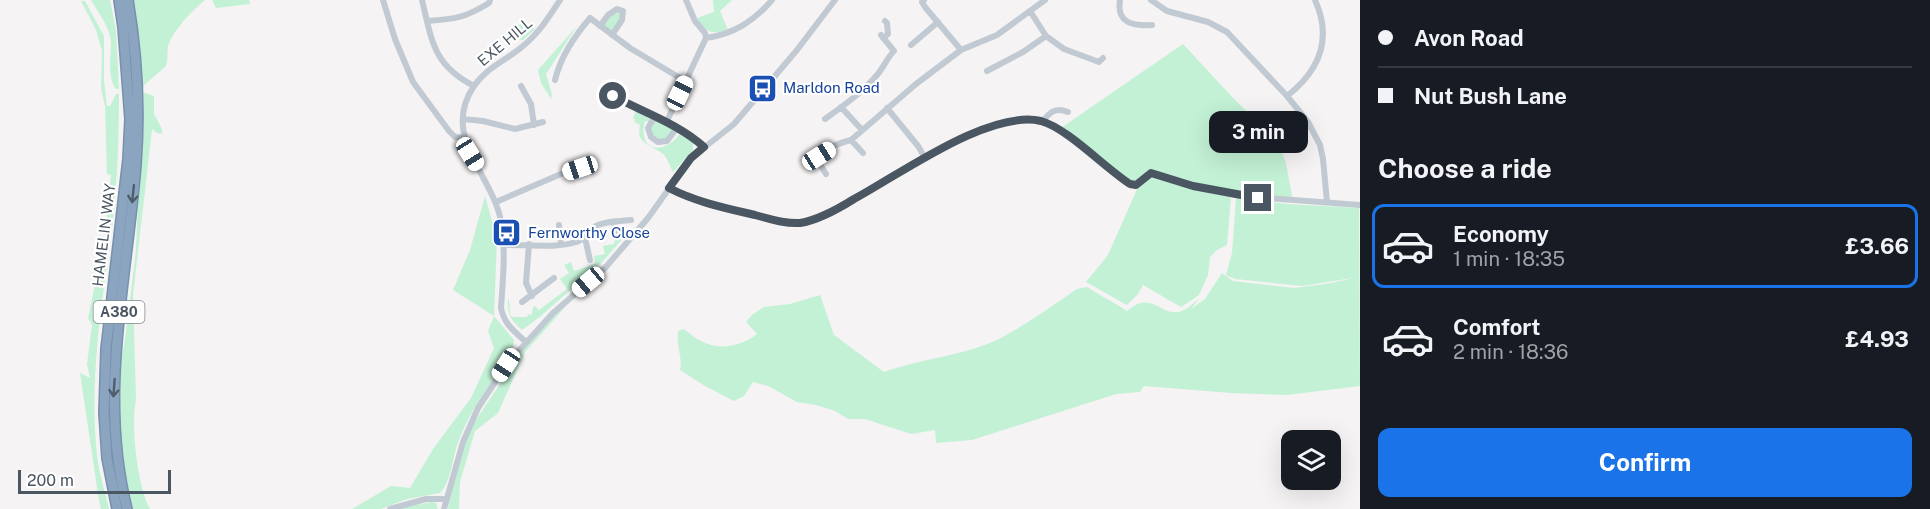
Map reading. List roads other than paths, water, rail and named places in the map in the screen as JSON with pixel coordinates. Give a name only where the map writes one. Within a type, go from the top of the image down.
[{"type":"highway","name":"HAMELIN WAY","points":[[117,509],[107,458],[104,413],[106,349],[128,159],[130,119],[119,0]]},
{"type":"highway","name":"HAMELIN WAY","points":[[127,509],[116,449],[113,400],[118,314],[133,194],[137,138],[135,68],[128,0]]},
{"type":"street","points":[[383,0],[395,39],[413,82],[449,131],[455,137],[465,138]]},
{"type":"street","points":[[422,0],[432,46],[444,64],[461,80],[474,86]]},
{"type":"street","points":[[427,21],[468,15],[489,3],[490,0]]},
{"type":"street","name":"EXE HILL","points":[[526,342],[506,323],[503,317],[501,308],[504,245],[496,202],[470,154],[463,119],[474,86],[488,69],[521,48],[540,31],[560,0]]},
{"type":"street","points":[[666,123],[706,38],[705,33],[694,21],[686,0]]},
{"type":"street","points":[[706,38],[737,30],[758,15],[772,0]]},
{"type":"street","points":[[444,509],[464,442],[478,408],[506,365],[553,312],[605,268],[648,218],[691,158],[734,124],[797,50],[835,0]]},
{"type":"street","points":[[924,0],[922,2],[961,50]]},
{"type":"street","points":[[826,174],[815,157],[840,143],[851,140],[916,84],[961,50],[997,35],[1045,0]]},
{"type":"street","points":[[1120,0],[1120,11],[1126,22],[1132,25],[1152,25]]},
{"type":"street","points":[[1151,0],[1167,11],[1208,22],[1227,32],[1287,96],[1308,122],[1320,145],[1327,202]]},
{"type":"street","points":[[1287,96],[1303,83],[1318,63],[1323,33],[1322,17],[1315,0]]},
{"type":"street","points":[[600,26],[612,11],[617,9],[623,11],[622,20],[612,35]]},
{"type":"street","points":[[1030,11],[1046,36],[1064,49],[1100,63]]},
{"type":"street","points":[[554,77],[566,51],[590,18],[639,54],[686,81]]},
{"type":"street","points":[[825,119],[872,81],[885,60],[894,51],[882,36],[888,34],[885,21]]},
{"type":"street","points":[[911,45],[938,22]]},
{"type":"street","points":[[987,71],[1023,52],[1046,36]]},
{"type":"street","points":[[521,86],[531,104],[534,125]]},
{"type":"street","points":[[608,94],[666,123],[704,147]]},
{"type":"street","points":[[841,107],[862,130]]},
{"type":"street","points":[[887,108],[925,158]]},
{"type":"street","points":[[1041,122],[1050,111],[1059,109],[1068,112]]},
{"type":"street","points":[[654,118],[648,128],[651,137],[658,142],[667,141],[676,129]]},
{"type":"street","points":[[463,119],[483,121],[515,129],[543,122]]},
{"type":"street","points":[[669,188],[697,201],[783,222],[800,223],[835,210],[970,135],[999,124],[1027,121],[1041,122],[1078,143],[1130,184],[1136,185],[1151,173],[1193,186],[1240,196],[1360,205]]},
{"type":"street","points":[[851,140],[863,153]]},
{"type":"street","points":[[496,202],[580,166],[591,172]]},
{"type":"street","points":[[504,245],[549,246],[575,243],[585,238],[596,226],[631,220]]},
{"type":"street","points":[[614,222],[615,232]]},
{"type":"street","points":[[559,225],[561,244]]},
{"type":"street","points":[[585,238],[590,260]]},
{"type":"street","points":[[529,244],[526,283],[532,296]]},
{"type":"street","points":[[522,302],[532,296],[550,278]]},
{"type":"street","points":[[390,509],[426,499],[447,499]]},
{"type":"place","name":"Marldon Road","points":[[762,88]]},
{"type":"place","name":"Fernworthy Close","points":[[507,233]]}]
